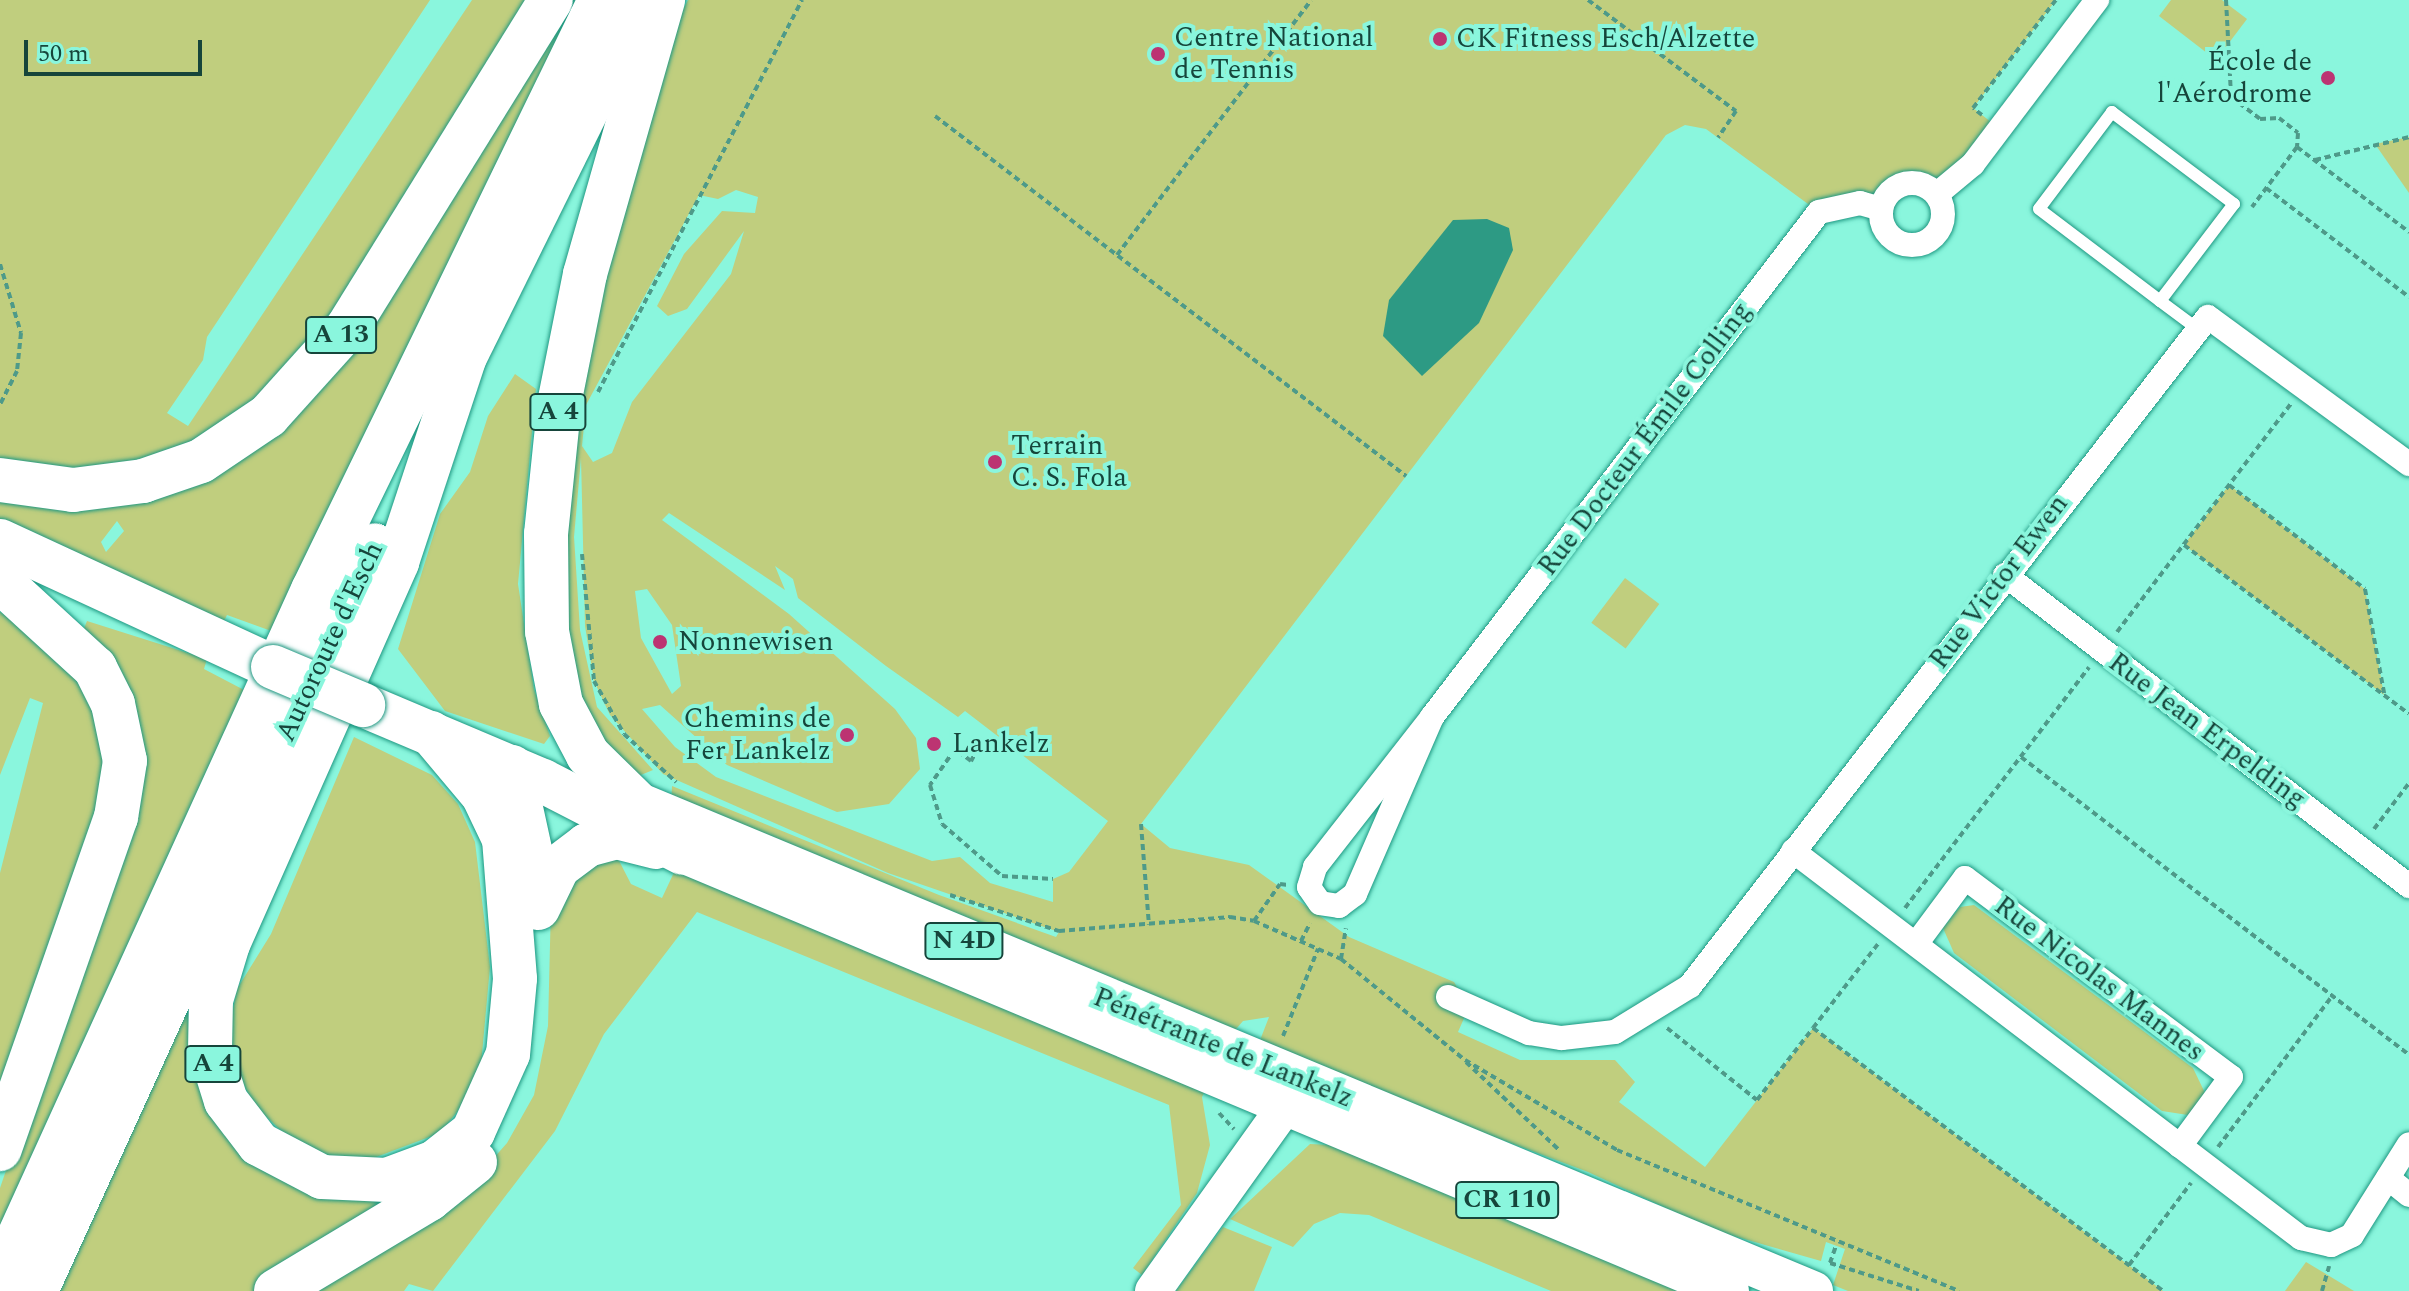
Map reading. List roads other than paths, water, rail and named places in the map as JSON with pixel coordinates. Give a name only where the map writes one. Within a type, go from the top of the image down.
[{"type":"highway","name":"A 13","points":[[0,480],[73,490],[143,481],[201,461],[268,416],[348,327],[551,0]]},
{"type":"highway","name":"Autoroute d'Esch","points":[[0,1278],[306,604],[600,0]]},
{"type":"highway","name":"Autoroute d'Esch","points":[[36,1291],[465,356],[641,0]]},
{"type":"highway","name":"A 4","points":[[635,801],[588,755],[561,704],[547,631],[546,534],[560,399],[585,274],[663,0]]},
{"type":"highway","name":"A 4","points":[[431,733],[483,795],[504,839],[515,979],[508,1054],[473,1132],[435,1162],[387,1180],[322,1177],[259,1144],[226,1101],[210,1050],[211,1000],[228,944],[386,591],[465,356]]},
{"type":"highway","points":[[0,541],[116,589],[215,643]]},
{"type":"highway","points":[[0,572],[215,643],[528,774],[683,853]]},
{"type":"highway","points":[[0,581],[95,668],[121,728],[125,761],[116,817],[0,1149]]},
{"type":"highway","points":[[528,774],[635,801]]},
{"type":"highway","points":[[276,1291],[429,1199],[505,1127],[536,1037],[538,908],[528,774]]},
{"type":"highway","points":[[538,908],[558,867],[601,839],[683,853]]},
{"type":"main road","name":"Pénétrante de Lankelz","points":[[635,801],[1729,1291]]},
{"type":"main road","name":"Pénétrante de Lankelz","points":[[683,853],[1290,1093],[1504,1164],[1813,1291]]},
{"type":"main road","points":[[1153,1291],[1290,1093]]},
{"type":"street","points":[[1937,194],[2000,129],[2097,0]]},
{"type":"street","points":[[1919,183],[1937,194],[1942,224],[1920,244],[1891,238],[1881,209],[1899,185],[1919,183]]},
{"type":"street","name":"Rue Docteur Émile Colling","points":[[1432,717],[1355,894],[1339,906],[1320,903],[1309,887],[1315,867],[1819,212],[1837,204],[1881,209]]},
{"type":"street","points":[[2202,322],[2305,386],[2409,464]]},
{"type":"street","name":"Rue Victor Ewen","points":[[1448,997],[1529,1033],[1562,1038],[1615,1032],[1653,1014],[1690,986],[2202,322]]},
{"type":"street","name":"Rue Jean Erpelding","points":[[2005,575],[2409,886]]},
{"type":"street","points":[[1793,851],[2180,1146],[2316,1244],[2352,1235],[2409,1144]]},
{"type":"street","name":"Rue Nicolas Mannes","points":[[1916,944],[1965,878],[2231,1077],[2180,1146]]},
{"type":"street","points":[[2388,1178],[2409,1195]]},
{"type":"lane","points":[[2160,301],[2234,204],[2112,112],[2039,209],[2160,301],[2202,322]]},
{"type":"water","points":[[1487,219],[1509,228],[1513,250],[1479,323],[1422,376],[1383,336],[1389,300],[1453,220]]},
{"type":"place","name":"CK Fitness Esch/Alzette","points":[[1440,39]]},
{"type":"place","name":"Centre National de Tennis","points":[[1158,54]]},
{"type":"place","name":"École de l'Aérodrome","points":[[2328,78]]},
{"type":"place","name":"Terrain C. S. Fola","points":[[995,462]]},
{"type":"place","name":"Nonnewisen","points":[[660,642]]},
{"type":"place","name":"Chemins de Fer Lankelz","points":[[847,735]]},
{"type":"place","name":"Lankelz","points":[[934,744]]}]
